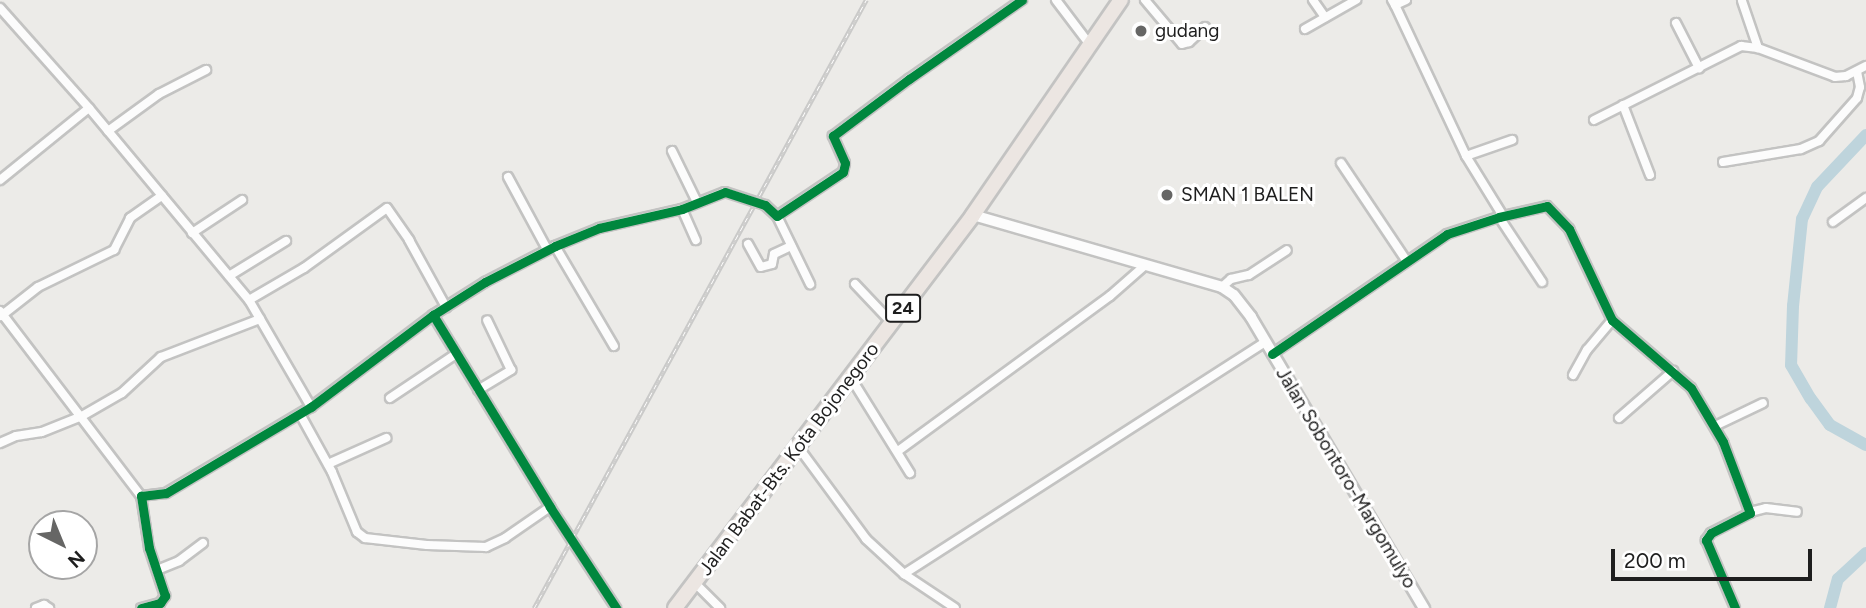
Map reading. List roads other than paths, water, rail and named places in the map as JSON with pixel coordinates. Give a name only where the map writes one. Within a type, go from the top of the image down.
[{"type":"highway","name":"Jalan Babat-Bts. Kota Bojonegoro","points":[[675,608],[799,448],[973,215],[1121,0]]},
{"type":"street","points":[[777,216],[843,172],[845,163],[833,136],[1022,0]]},
{"type":"street","points":[[1056,0],[1090,45]]},
{"type":"street","points":[[1145,0],[1182,44],[1189,42],[1205,27]]},
{"type":"street","points":[[1313,0],[1325,17]]},
{"type":"street","points":[[1305,29],[1356,0]]},
{"type":"street","points":[[1406,0],[1393,3],[1466,156],[1542,282]]},
{"type":"street","points":[[1742,1],[1758,48]]},
{"type":"street","points":[[0,8],[89,108],[249,300],[311,407]]},
{"type":"street","points":[[1676,23],[1699,68]]},
{"type":"street","points":[[1594,120],[1741,46],[1758,48],[1827,75],[1842,77],[1866,66]]},
{"type":"street","points":[[108,131],[159,94],[206,70]]},
{"type":"street","points":[[1723,162],[1801,149],[1818,141],[1857,98],[1860,87],[1857,72]]},
{"type":"street","points":[[1623,105],[1650,175]]},
{"type":"street","points":[[0,180],[89,108]]},
{"type":"street","points":[[1466,156],[1512,140]]},
{"type":"street","points":[[672,150],[697,202]]},
{"type":"street","points":[[1341,163],[1406,260]]},
{"type":"street","points":[[508,177],[614,345]]},
{"type":"street","points":[[141,496],[166,493],[300,414],[446,307],[551,247],[617,223],[682,209],[729,191],[765,205],[777,216],[810,284]]},
{"type":"street","points":[[141,608],[167,604],[145,533],[141,496],[1,314],[38,287],[114,250],[130,218],[162,196]]},
{"type":"street","points":[[1832,222],[1866,198]]},
{"type":"street","points":[[192,233],[242,200]]},
{"type":"street","points":[[1272,354],[1406,260],[1453,231],[1544,205],[1556,212],[1569,229],[1612,320],[1695,393],[1715,426],[1750,512]]},
{"type":"street","points":[[249,300],[304,268],[388,208],[446,307]]},
{"type":"street","points":[[682,209],[696,240]]},
{"type":"street","points":[[973,215],[1143,267],[1222,287],[1231,279],[1249,275],[1287,250]]},
{"type":"street","points":[[229,276],[286,241]]},
{"type":"street","points":[[748,244],[761,267],[772,264],[774,254],[791,246]]},
{"type":"street","points":[[898,451],[1110,296],[1143,267]]},
{"type":"street","points":[[855,284],[892,323]]},
{"type":"street","name":"Jalan Sobontoro-Margomulyo","points":[[1222,287],[1238,299],[1424,608]]},
{"type":"street","points":[[433,315],[550,507],[616,608]]},
{"type":"street","points":[[0,443],[16,436],[42,432],[82,416],[122,393],[161,357],[260,319]]},
{"type":"street","points":[[478,390],[511,370],[509,360],[487,320]]},
{"type":"street","points":[[1573,375],[1587,350],[1612,320]]},
{"type":"street","points":[[904,574],[1265,342]]},
{"type":"street","points":[[390,398],[456,354]]},
{"type":"street","points":[[1619,418],[1673,371]]},
{"type":"street","points":[[851,378],[910,472]]},
{"type":"street","points":[[1715,426],[1763,403]]},
{"type":"street","points":[[300,414],[328,464],[357,532],[365,538],[427,545],[486,547],[505,538],[550,507]]},
{"type":"street","points":[[328,464],[386,438]]},
{"type":"street","points":[[799,448],[866,540],[904,574],[955,608]]},
{"type":"street","points":[[1735,608],[1706,538],[1750,512],[1766,508],[1797,512]]},
{"type":"street","points":[[157,570],[179,561],[203,543]]},
{"type":"street","points":[[694,582],[720,608]]},
{"type":"street","points":[[36,608],[44,605],[49,608]]},
{"type":"waterway","points":[[1866,135],[1817,187],[1802,219],[1793,306],[1791,365],[1830,425],[1866,445]]},
{"type":"waterway","points":[[1830,608],[1838,579],[1866,553]]},
{"type":"railway","points":[[534,608],[866,0]]},
{"type":"place","name":"gudang","points":[[1141,31]]},
{"type":"place","name":"SMAN 1 BALEN","points":[[1167,195]]}]
